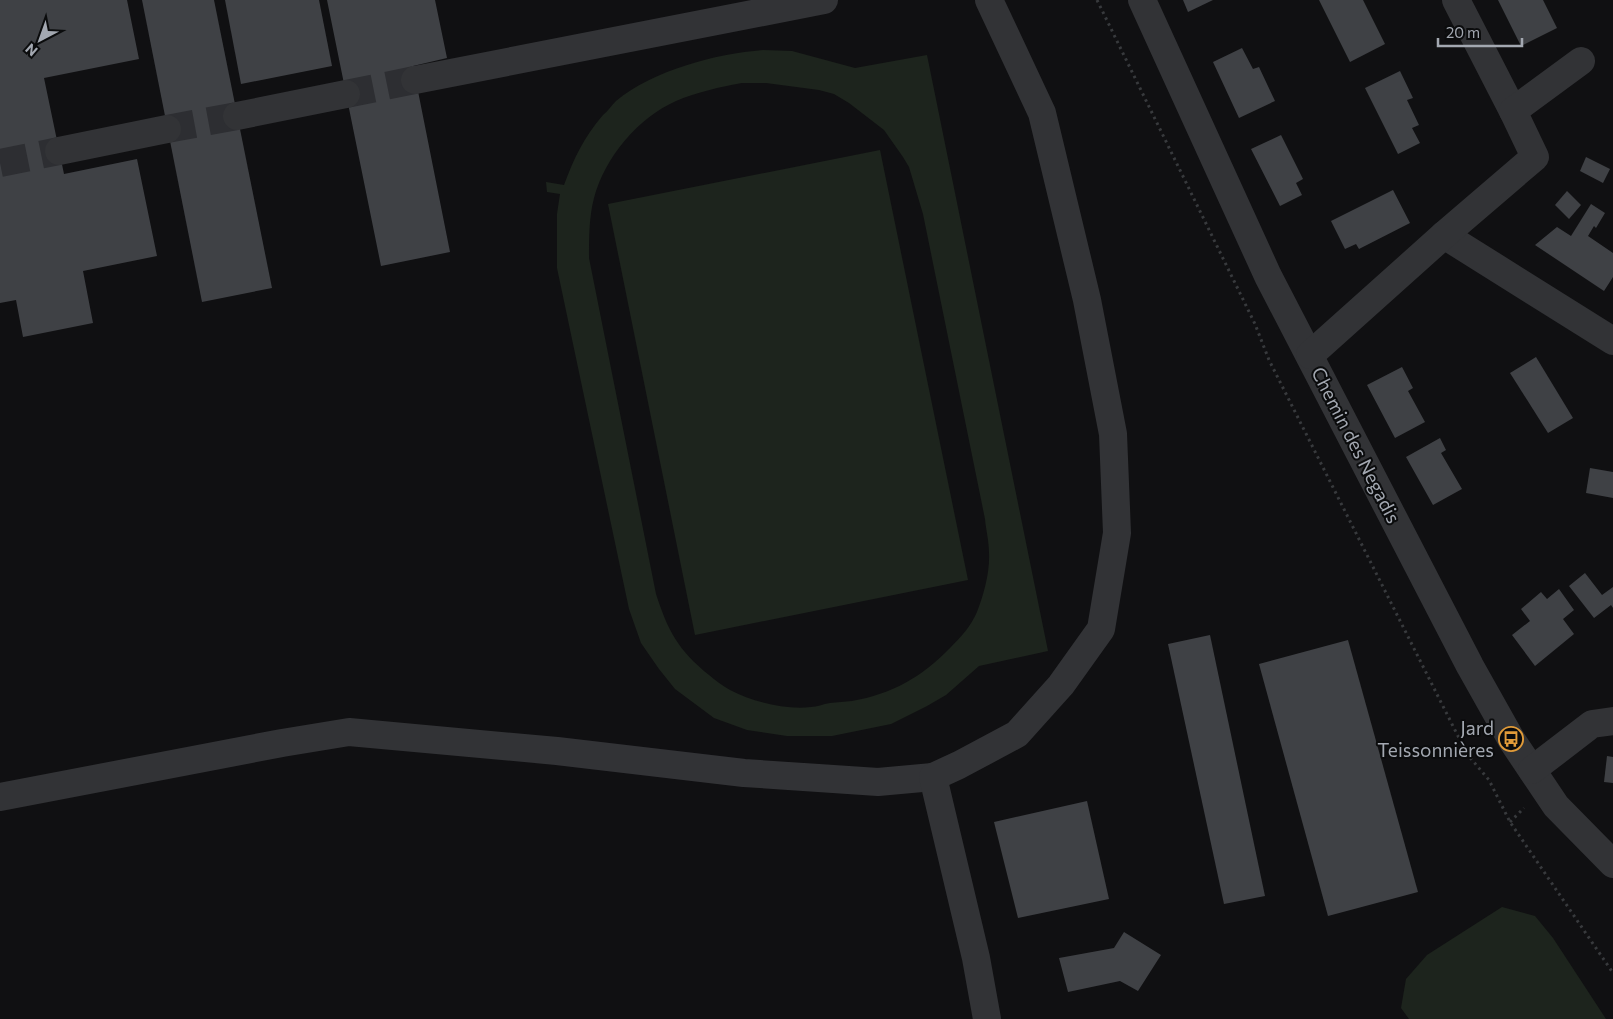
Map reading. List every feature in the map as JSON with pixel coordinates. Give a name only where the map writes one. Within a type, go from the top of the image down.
[{"type":"street","points":[[416,80],[824,0]]},
{"type":"street","points":[[0,797],[349,732],[557,751],[754,773],[878,782],[933,777],[1017,734],[1061,685],[1101,629],[1117,533],[1113,434],[1087,300],[1042,113],[989,0]]},
{"type":"street","name":"Chemin des Negadis","points":[[1142,0],[1268,276],[1470,666],[1511,739],[1556,806],[1613,864]]},
{"type":"street","points":[[1310,355],[1444,235],[1535,157],[1456,0]]},
{"type":"street","points":[[1512,111],[1581,60]]},
{"type":"street","points":[[237,116],[346,94]]},
{"type":"street","points":[[59,151],[168,129]]},
{"type":"street","points":[[1444,235],[1613,341]]},
{"type":"street","points":[[1532,770],[1592,724],[1613,721]]},
{"type":"street","points":[[933,777],[976,958],[987,1019]]},
{"type":"path","points":[[1097,0],[1270,360],[1467,754],[1489,780],[1510,822],[1613,973]]},
{"type":"shaded area","points":[[763,50],[792,51],[855,68],[927,55],[1048,651],[979,666],[946,695],[891,724],[832,736],[787,736],[747,730],[714,718],[675,689],[641,643],[629,609],[557,268],[557,214],[560,194],[547,192],[546,182],[564,185],[590,131],[616,101],[631,90],[686,65],[744,52]],"holes":[[[742,83],[766,83],[819,90],[834,94],[884,130],[909,167],[923,214],[985,519],[989,549],[984,590],[972,622],[954,644],[928,668],[906,683],[880,694],[852,701],[801,708],[769,704],[749,698],[722,685],[689,657],[675,639],[665,619],[656,594],[589,258],[591,213],[599,183],[615,154],[636,128],[662,108],[692,95]]]},
{"type":"shaded area","points":[[880,150],[968,580],[695,635],[608,204]]},
{"type":"shaded area","points":[[1502,907],[1535,916],[1553,938],[1606,1019],[1409,1019],[1401,1008],[1406,979],[1427,955]]},
{"type":"building","points":[[0,0],[127,0],[139,59],[44,78],[64,174],[137,159],[157,256],[83,271],[93,323],[23,337],[16,300],[0,303]]},
{"type":"building","points":[[142,0],[214,0],[272,288],[202,302]]},
{"type":"building","points":[[225,0],[319,0],[332,66],[241,84]]},
{"type":"building","points":[[327,0],[435,0],[447,58],[413,66],[450,252],[381,266]]},
{"type":"building","points":[[1183,0],[1213,0],[1188,12]]},
{"type":"building","points":[[1319,0],[1363,0],[1385,44],[1350,62]]},
{"type":"building","points":[[1498,0],[1543,0],[1557,28],[1521,46]]},
{"type":"building","points":[[1242,48],[1253,69],[1259,67],[1275,101],[1239,118],[1213,62]]},
{"type":"building","points":[[1400,71],[1413,98],[1407,100],[1419,125],[1412,128],[1420,143],[1398,154],[1365,88]]},
{"type":"building","points":[[1281,135],[1303,179],[1296,183],[1302,195],[1280,206],[1251,149]]},
{"type":"building","points":[[1586,157],[1610,169],[1603,183],[1580,171]]},
{"type":"building","points":[[1393,190],[1410,223],[1359,249],[1356,244],[1345,249],[1331,221]]},
{"type":"building","points":[[1567,191],[1581,205],[1569,219],[1555,205]]},
{"type":"building","points":[[1591,204],[1605,213],[1596,228],[1594,226],[1588,236],[1613,253],[1613,277],[1604,291],[1535,245],[1557,227],[1571,236]]},
{"type":"building","points":[[1536,357],[1573,418],[1548,433],[1510,373]]},
{"type":"building","points":[[1402,367],[1413,388],[1408,391],[1425,422],[1395,438],[1367,385]]},
{"type":"building","points":[[1440,438],[1446,450],[1441,453],[1462,489],[1433,505],[1406,457]]},
{"type":"building","points":[[1590,468],[1613,472],[1613,498],[1586,493]]},
{"type":"building","points":[[1585,573],[1602,595],[1613,587],[1613,608],[1611,605],[1594,618],[1569,586]]},
{"type":"building","points":[[1559,589],[1574,610],[1563,619],[1574,634],[1535,666],[1512,635],[1530,621],[1521,609],[1541,592],[1547,599]]},
{"type":"building","points":[[1210,635],[1265,896],[1224,904],[1168,644]]},
{"type":"building","points":[[1348,640],[1418,892],[1328,916],[1259,664]]},
{"type":"building","points":[[1607,756],[1613,757],[1613,783],[1604,782]]},
{"type":"building","points":[[1087,801],[1109,899],[1018,918],[994,822]]},
{"type":"building","points":[[1124,932],[1161,955],[1138,991],[1120,981],[1068,992],[1059,958],[1114,948]]},
{"type":"tunnel","points":[[346,94],[415,80]]},
{"type":"tunnel","points":[[167,129],[237,116]]},
{"type":"tunnel","points":[[0,163],[59,151]]},
{"type":"place","name":"Jard Teissonnières","points":[[1511,739]]}]
